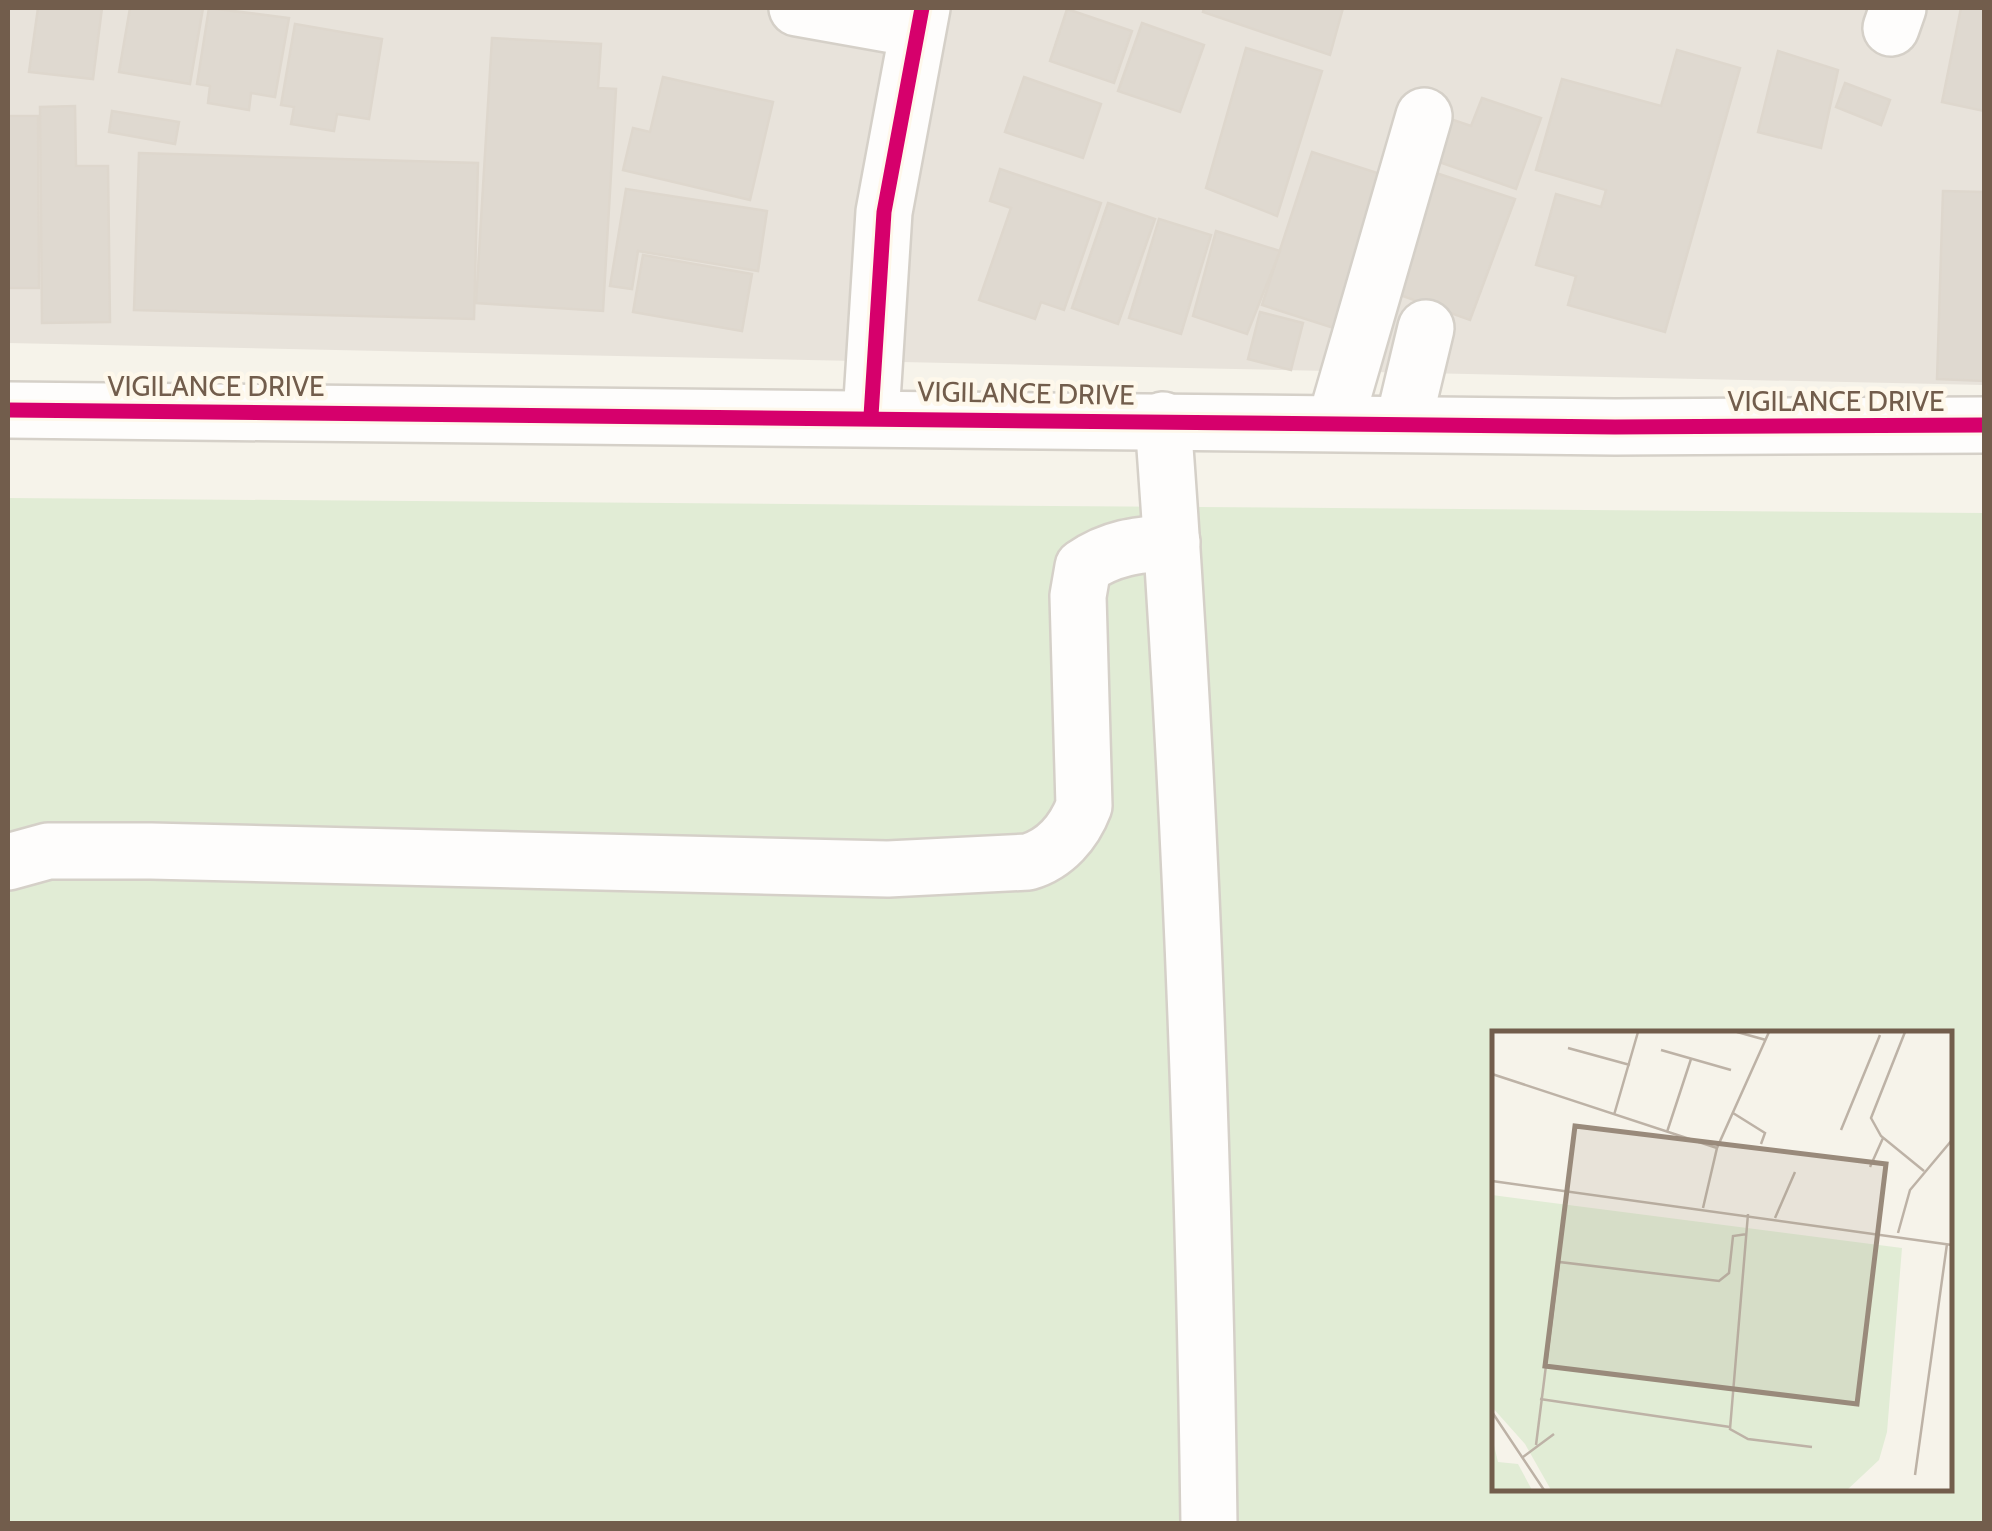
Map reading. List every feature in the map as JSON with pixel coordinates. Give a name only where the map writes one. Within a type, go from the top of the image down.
[{"type":"street","points":[[797,8],[918,18],[884,212],[871,416]]},
{"type":"street","points":[[1334,423],[1424,116]]},
{"type":"street","points":[[1403,424],[1426,328]]},
{"type":"street","name":"VIGILANCE DRIVE","points":[[8,410],[1403,424],[1984,425]]},
{"type":"street","points":[[1162,420],[1193,943],[1210,1524]]},
{"type":"street","points":[[8,862],[48,851],[151,851],[888,869],[1028,862],[1041,858],[1067,836],[1084,806],[1078,596],[1083,567],[1104,552],[1172,542]]},
{"type":"shaded area","points":[[8,8],[1984,8],[1984,385],[8,343]]},
{"type":"green space","points":[[8,498],[1984,513],[1984,1523],[8,1524]]},
{"type":"building","points":[[38,8],[102,8],[93,79],[29,72]]},
{"type":"building","points":[[130,8],[203,8],[190,84],[119,72]]},
{"type":"building","points":[[209,8],[289,18],[275,97],[251,93],[249,110],[208,103],[210,86],[197,84]]},
{"type":"building","points":[[1204,8],[1343,8],[1330,55],[1203,12]]},
{"type":"building","points":[[1961,8],[1984,8],[1984,111],[1942,102]]},
{"type":"building","points":[[1067,9],[1132,31],[1114,83],[1050,61]]},
{"type":"building","points":[[1142,23],[1204,45],[1180,112],[1118,91]]},
{"type":"building","points":[[295,24],[382,39],[369,119],[337,114],[334,131],[291,124],[294,107],[281,105]]},
{"type":"building","points":[[492,38],[601,44],[598,88],[616,89],[603,311],[476,303]]},
{"type":"building","points":[[1246,48],[1322,71],[1277,216],[1206,188]]},
{"type":"building","points":[[1677,50],[1740,68],[1665,332],[1568,305],[1576,276],[1536,265],[1556,194],[1601,207],[1606,190],[1536,170],[1562,79],[1661,106]]},
{"type":"building","points":[[1778,51],[1838,70],[1821,148],[1758,132]]},
{"type":"building","points":[[663,77],[773,102],[750,200],[623,170],[633,128],[650,132]]},
{"type":"building","points":[[1024,77],[1101,104],[1083,158],[1005,132]]},
{"type":"building","points":[[1845,83],[1890,100],[1881,125],[1836,107]]},
{"type":"building","points":[[1482,98],[1541,118],[1516,189],[1419,155],[1433,113],[1471,126]]},
{"type":"building","points":[[75,106],[76,166],[108,166],[110,322],[42,323],[40,107]]},
{"type":"building","points":[[112,111],[179,122],[175,144],[109,132]]},
{"type":"building","points":[[8,116],[38,116],[39,288],[8,288]]},
{"type":"building","points":[[1312,152],[1396,179],[1346,332],[1262,305]]},
{"type":"building","points":[[139,153],[478,163],[474,319],[134,310]]},
{"type":"building","points":[[1000,169],[1101,203],[1064,310],[1041,302],[1035,319],[979,300],[1011,208],[990,201]]},
{"type":"building","points":[[1427,170],[1515,199],[1470,320],[1383,289]]},
{"type":"building","points":[[626,189],[767,211],[758,271],[638,251],[632,289],[610,286]]},
{"type":"building","points":[[1943,191],[1984,192],[1984,381],[1937,379]]},
{"type":"building","points":[[1108,203],[1155,219],[1118,324],[1072,308]]},
{"type":"building","points":[[1159,219],[1211,235],[1181,334],[1129,318]]},
{"type":"building","points":[[1216,231],[1280,251],[1247,334],[1193,316]]},
{"type":"building","points":[[643,255],[752,274],[742,331],[633,312]]},
{"type":"building","points":[[1260,312],[1303,323],[1291,370],[1248,359]]},
{"type":"cycle path","points":[[871,416],[884,212],[922,8]]},
{"type":"cycle path","points":[[8,410],[1615,427],[1984,425]]}]
